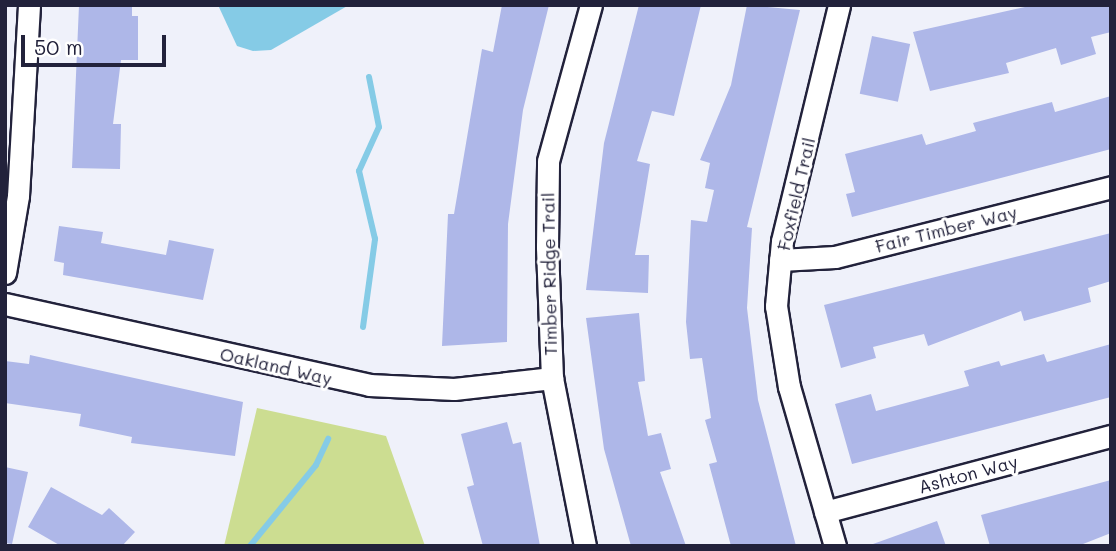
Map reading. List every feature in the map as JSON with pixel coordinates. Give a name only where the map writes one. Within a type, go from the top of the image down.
[{"type":"street","points":[[5,273],[18,195],[29,5]]},
{"type":"street","name":"Timber Ridge Trail","points":[[585,546],[552,378],[548,161],[591,5]]},
{"type":"street","name":"Foxfield Trail","points":[[835,546],[789,387],[776,306],[780,260],[839,5]]},
{"type":"street","name":"Fair Timber Way","points":[[780,260],[835,257],[1111,187]]},
{"type":"street","name":"Oakland Way","points":[[5,304],[395,388],[552,378]]},
{"type":"street","name":"Ashton Way","points":[[825,512],[1111,436]]},
{"type":"green space","points":[[257,408],[386,436],[425,546],[224,546]]},
{"type":"water","points":[[218,5],[349,5],[271,50],[253,51],[237,46]]},
{"type":"building","points":[[79,5],[132,5],[132,16],[138,16],[138,60],[121,60],[113,124],[121,124],[120,169],[72,168]]},
{"type":"building","points":[[502,5],[549,5],[523,110],[508,224],[507,342],[442,346],[448,214],[454,214],[482,49],[493,52]]},
{"type":"building","points":[[639,5],[701,5],[674,116],[652,111],[637,161],[650,164],[635,255],[649,255],[648,293],[586,290],[604,143]]},
{"type":"building","points":[[747,5],[800,10],[747,227],[752,228],[747,308],[758,400],[796,546],[731,546],[709,464],[717,462],[705,420],[711,418],[702,358],[690,359],[686,322],[691,220],[707,222],[714,190],[705,188],[710,163],[700,160],[731,85]]},
{"type":"building","points":[[1034,5],[1111,5],[1111,32],[1091,37],[1096,54],[1061,65],[1056,48],[1006,63],[1009,73],[930,91],[913,32]]},
{"type":"building","points":[[872,36],[910,44],[898,102],[860,94]]},
{"type":"building","points":[[1111,96],[1111,149],[852,217],[846,194],[855,192],[845,154],[922,134],[926,145],[976,131],[973,123],[1052,102],[1055,112]]},
{"type":"building","points":[[59,226],[103,232],[101,243],[166,255],[169,240],[214,249],[203,300],[63,275],[64,263],[54,261]]},
{"type":"building","points":[[1111,233],[1111,281],[1088,288],[1091,302],[1024,321],[1021,311],[928,346],[924,334],[873,347],[876,358],[841,368],[824,305]]},
{"type":"building","points":[[639,313],[645,381],[638,382],[648,436],[661,433],[671,469],[660,472],[686,546],[631,546],[604,449],[586,318]]},
{"type":"building","points":[[1111,344],[1111,397],[852,464],[835,404],[871,394],[876,411],[969,386],[964,371],[999,361],[1001,366],[1044,354],[1047,362]]},
{"type":"building","points":[[30,355],[243,402],[235,456],[131,443],[132,437],[79,426],[81,414],[5,403],[5,361],[29,364]]},
{"type":"building","points":[[507,422],[513,444],[521,442],[540,546],[483,546],[467,487],[474,485],[461,434]]},
{"type":"building","points":[[5,467],[28,472],[12,544],[5,543]]},
{"type":"building","points":[[1111,480],[1111,533],[1078,546],[990,546],[981,515]]},
{"type":"building","points":[[51,487],[102,515],[109,508],[135,532],[122,546],[61,546],[28,527]]},
{"type":"building","points":[[937,521],[946,546],[873,544]]},
{"type":"waterway","points":[[363,327],[375,239],[359,171],[379,127],[369,77]]},
{"type":"waterway","points":[[250,546],[316,465],[328,439]]}]
